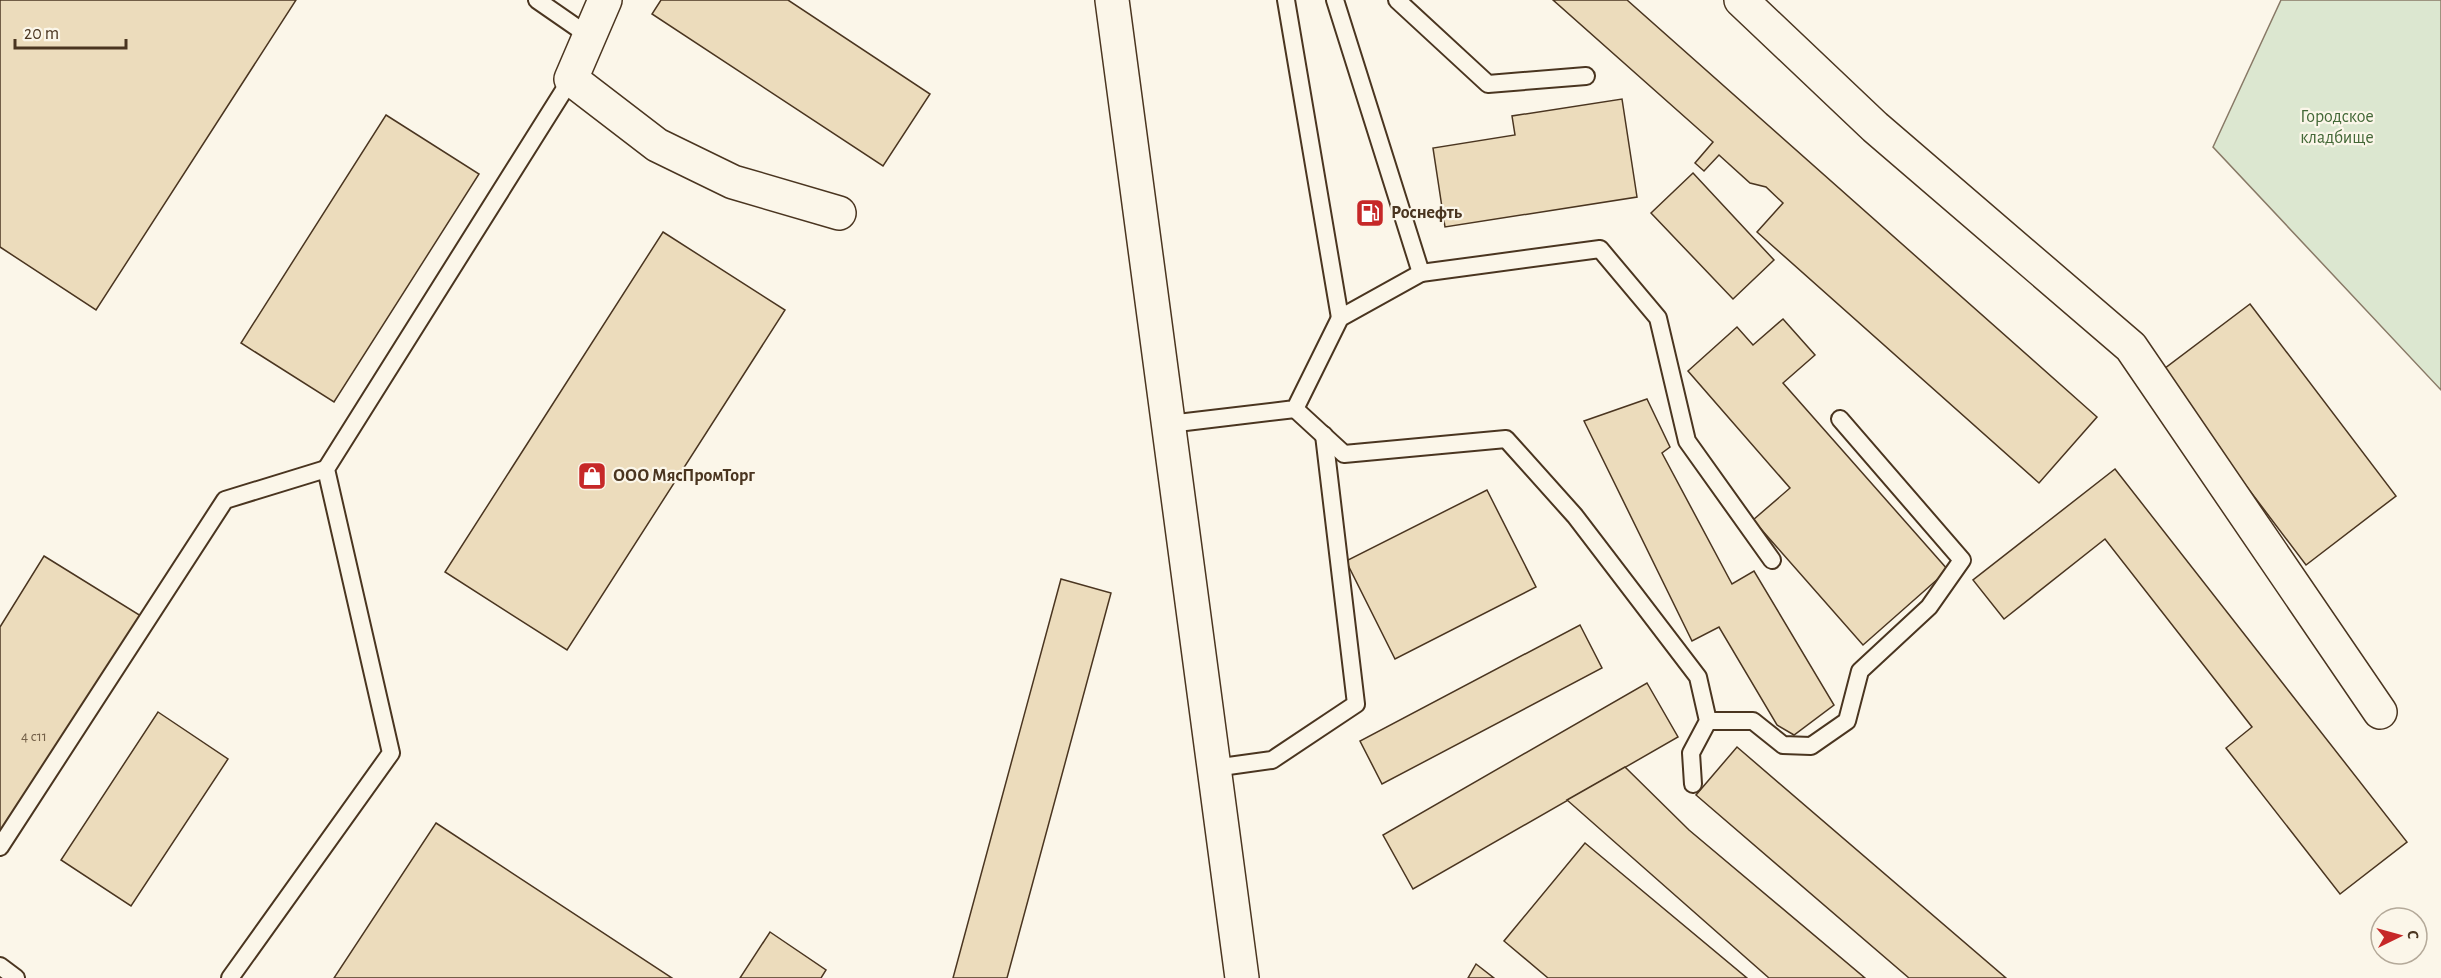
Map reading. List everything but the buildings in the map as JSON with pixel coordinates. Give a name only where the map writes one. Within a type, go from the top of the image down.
[{"type":"street","points":[[605,0],[571,79],[657,145],[733,182],[839,213]]},
{"type":"street","points":[[1112,0],[1242,978]]},
{"type":"street","points":[[1741,0],[1875,128],[2131,347],[2380,712]]},
{"type":"lane","points":[[537,0],[589,36]]},
{"type":"lane","points":[[1286,0],[1340,318]]},
{"type":"lane","points":[[1335,0],[1421,273]]},
{"type":"lane","points":[[1398,0],[1488,84],[1586,76]]},
{"type":"lane","points":[[0,847],[225,500],[326,469],[571,79]]},
{"type":"lane","points":[[1295,409],[1340,318],[1421,273],[1600,249],[1658,318],[1687,441],[1772,560]]},
{"type":"lane","points":[[1168,424],[1295,409],[1344,454],[1506,439],[1575,516],[1698,677],[1708,721],[1691,753],[1693,784]]},
{"type":"lane","points":[[1708,721],[1753,721],[1784,745],[1811,747],[1847,721],[1860,671],[1929,607],[1962,560],[1840,420]]},
{"type":"lane","points":[[1214,768],[1272,760],[1356,704],[1324,435]]},
{"type":"lane","points":[[230,978],[391,753],[326,469]]},
{"type":"lane","points":[[0,966],[16,978]]},
{"type":"green space","name":"Городское кладбище","points":[[2281,0],[2441,0],[2441,390],[2213,147]]},
{"type":"place","name":"Роснефть","points":[[1370,213]]},
{"type":"place","name":"ООО МясПромТорг","points":[[592,476]]}]
